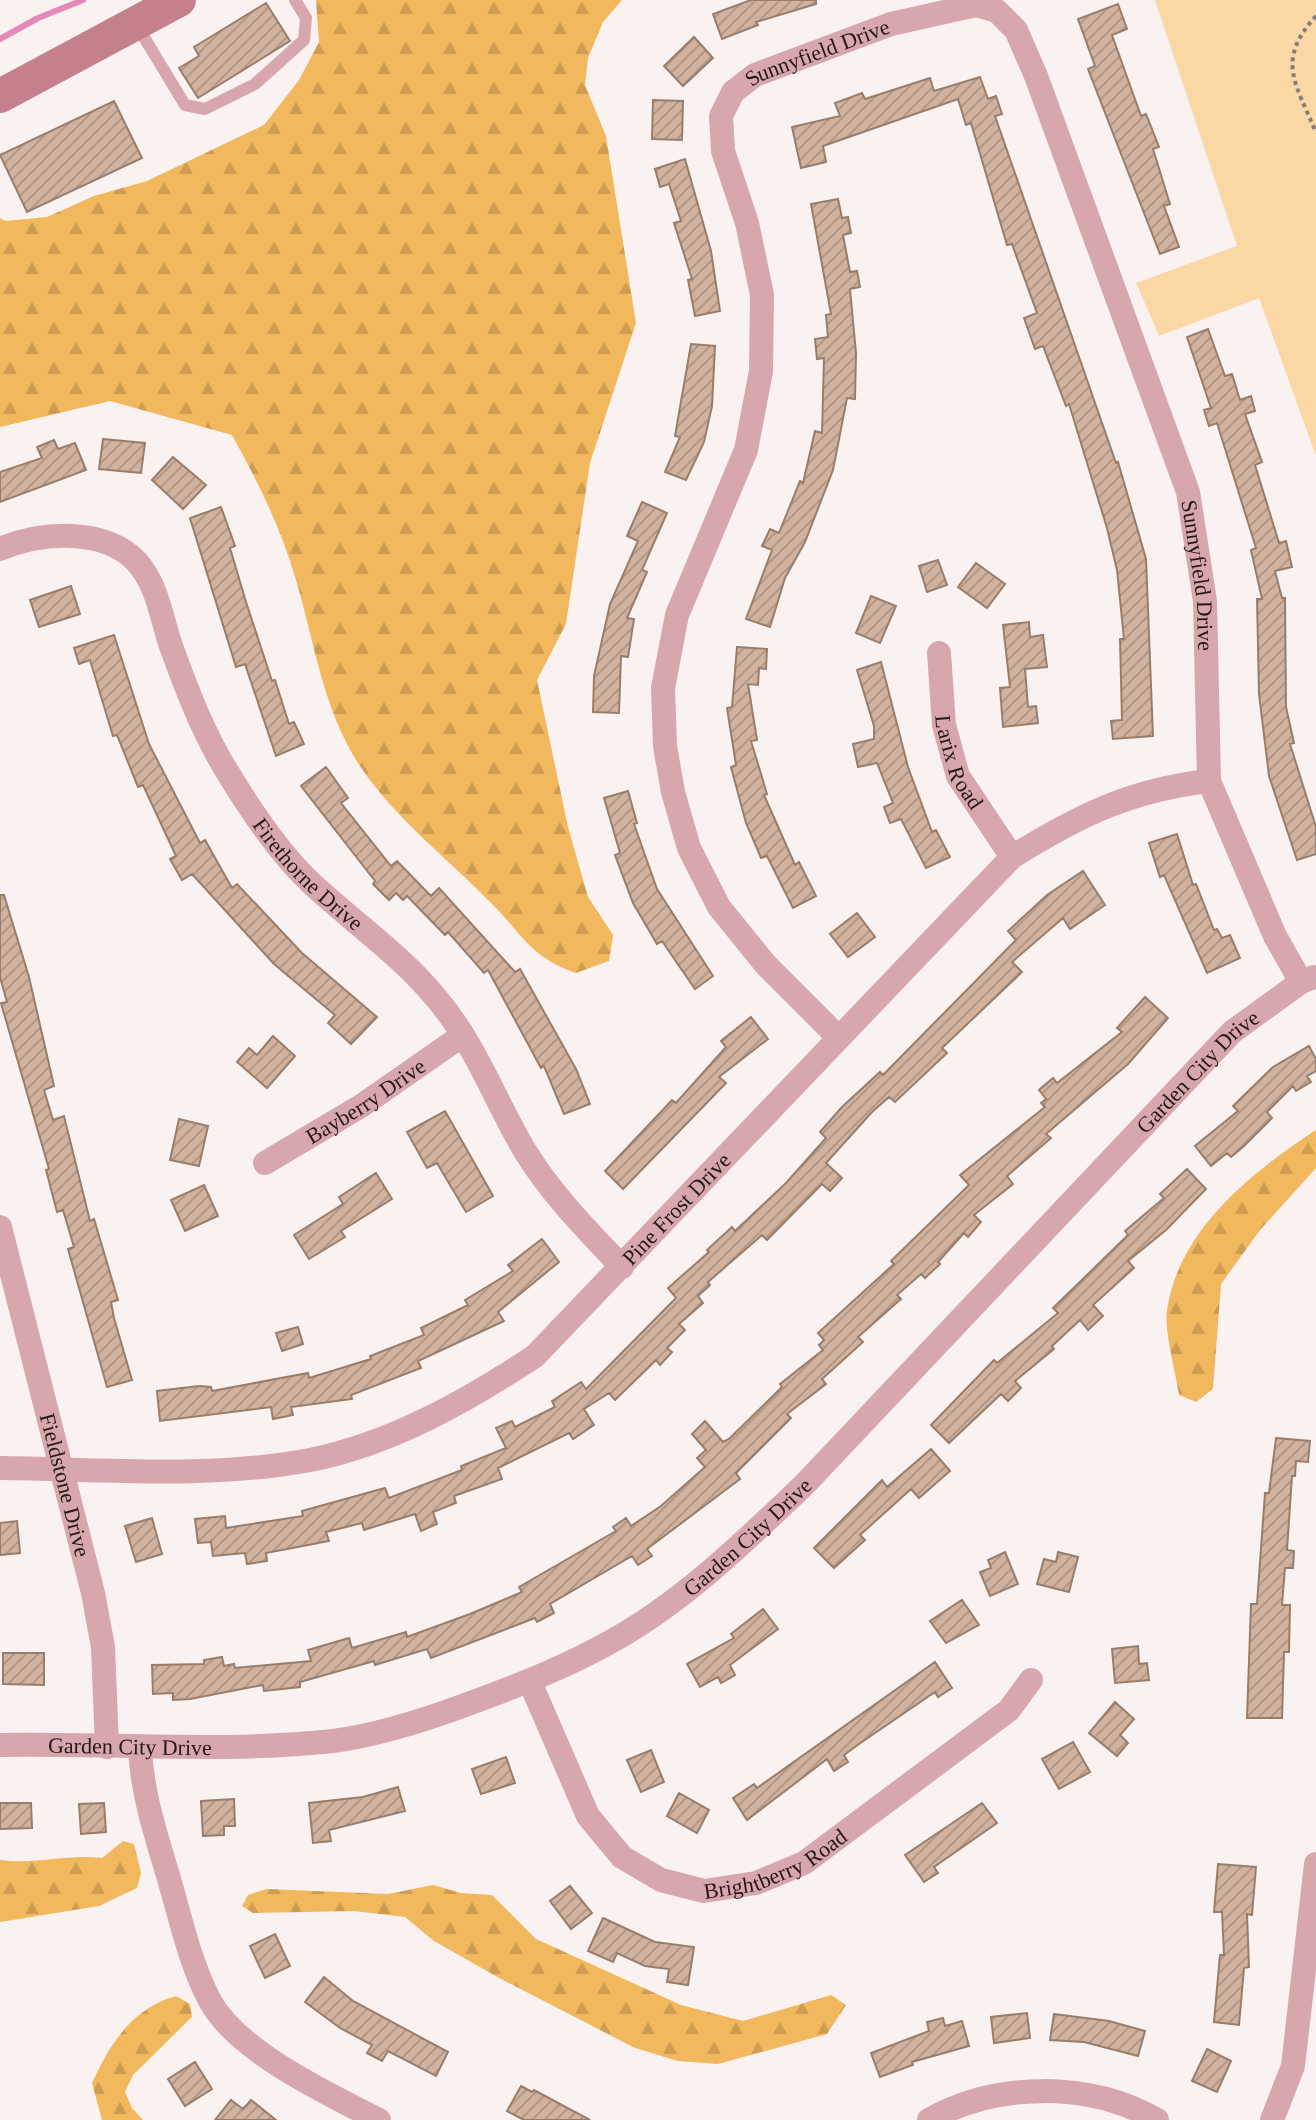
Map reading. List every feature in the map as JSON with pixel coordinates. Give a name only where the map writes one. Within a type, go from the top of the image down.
[{"type":"main road","points":[[0,96],[179,0]]},
{"type":"street","name":"Sunnyfield Drive","points":[[839,1038],[766,965],[719,907],[689,848],[673,792],[665,746],[663,688],[677,615],[746,450],[761,371],[762,295],[747,223],[723,151],[721,116],[733,92],[755,75],[891,24],[945,9],[976,5],[997,11],[1016,30],[1036,76],[1188,492],[1205,601],[1209,781],[1275,936],[1308,979]]},
{"type":"street","name":"Firethorne Drive","points":[[0,549],[62,537],[96,538],[121,549],[138,563],[157,593],[171,644],[194,703],[226,770],[260,821],[309,881],[427,988],[463,1035],[496,1092],[523,1148],[551,1191],[622,1267]]},
{"type":"street","name":"Larix Road","points":[[939,653],[944,725],[958,776],[1012,857]]},
{"type":"street","name":"Pine Frost Drive","points":[[62,1469],[228,1470],[311,1459],[366,1444],[474,1396],[535,1356],[1012,857],[1098,807],[1166,786],[1209,781]]},
{"type":"street","name":"Garden City Drive","points":[[0,1745],[140,1748],[335,1740],[422,1721],[530,1682],[614,1640],[672,1601],[741,1545],[804,1485],[1232,1032],[1308,979]]},
{"type":"street","name":"Bayberry Drive","points":[[265,1163],[361,1106],[463,1035]]},
{"type":"street","name":"Fieldstone Drive","points":[[0,1227],[62,1469],[103,1647],[107,1747]]},
{"type":"street","points":[[0,1468],[62,1469]]},
{"type":"street","name":"Brightberry Road","points":[[530,1682],[588,1816],[622,1857],[661,1880],[704,1891],[756,1883],[804,1863],[1009,1710],[1031,1680]]},
{"type":"street","points":[[140,1748],[142,1784],[194,1965],[212,2004],[246,2040],[273,2061],[314,2087],[379,2120]]},
{"type":"street","points":[[1272,2120],[1304,2069],[1316,1864]]},
{"type":"street","points":[[929,2120],[952,2107],[1000,2092],[1054,2092],[1107,2100],[1157,2120]]},
{"type":"lane","points":[[136,24],[185,105],[205,109],[255,84],[304,40],[306,18],[295,0]]},
{"type":"path","points":[[1316,16],[1296,38],[1290,69],[1316,133]]},
{"type":"green space","points":[[316,0],[622,0],[603,22],[588,58],[585,85],[606,136],[636,323],[590,463],[566,624],[537,680],[568,827],[588,897],[613,935],[609,961],[576,973],[547,959],[527,943],[489,901],[406,822],[362,769],[329,701],[296,580],[276,524],[232,435],[110,401],[0,427],[0,218],[5,221],[47,217],[94,196],[147,181],[264,125],[299,80],[319,42]]},
{"type":"green space","points":[[1316,1130],[1316,1168],[1260,1230],[1221,1284],[1213,1389],[1196,1402],[1179,1395],[1167,1310],[1174,1281],[1186,1254],[1222,1205],[1244,1184]]},
{"type":"green space","points":[[123,1841],[134,1844],[141,1873],[137,1888],[99,1906],[0,1922],[0,1860],[102,1858]]},
{"type":"green space","points":[[433,1885],[461,1893],[492,1895],[536,1939],[681,2005],[743,2021],[831,1995],[846,2005],[827,2034],[718,2064],[678,2061],[635,2048],[501,1979],[434,1941],[405,1917],[354,1911],[253,1913],[242,1906],[248,1895],[267,1889],[388,1894]]},
{"type":"green space","points":[[176,1996],[190,2004],[192,2017],[133,2075],[125,2092],[132,2108],[143,2120],[102,2120],[92,2083],[115,2041],[147,2009]]},
{"type":"shaded area","points":[[1155,0],[1316,0],[1316,456],[1259,298],[1159,336],[1136,283],[1237,246]]},
{"type":"building","points":[[751,0],[816,0],[816,4],[756,22],[758,25],[722,39],[713,14]]},
{"type":"building","points":[[266,3],[290,41],[198,98],[179,68],[199,56],[194,47]]},
{"type":"building","points":[[1118,4],[1127,29],[1112,35],[1141,116],[1146,114],[1159,147],[1153,149],[1170,204],[1164,206],[1179,247],[1160,254],[1088,69],[1095,66],[1078,19]]},
{"type":"building","points":[[694,37],[713,58],[683,86],[664,66]]},
{"type":"building","points":[[980,77],[988,99],[996,96],[1002,114],[995,116],[1118,462],[1146,559],[1153,736],[1113,739],[1111,721],[1122,720],[1120,639],[1124,639],[1117,570],[1107,528],[1069,404],[1066,406],[1043,346],[1035,349],[1024,318],[1037,313],[1012,244],[1007,245],[971,123],[966,125],[958,99],[823,146],[826,162],[801,168],[792,127],[840,116],[835,103],[862,93],[865,99],[930,78],[934,91]]},
{"type":"building","points":[[653,100],[683,101],[682,140],[652,139]]},
{"type":"building","points":[[114,101],[142,158],[27,212],[0,155]]},
{"type":"building","points":[[685,159],[711,251],[720,311],[695,316],[688,280],[692,279],[674,223],[681,221],[669,184],[660,187],[655,169]]},
{"type":"building","points":[[838,199],[842,218],[848,217],[851,233],[843,235],[850,272],[857,271],[860,287],[850,289],[856,353],[855,399],[847,398],[833,470],[805,542],[785,578],[770,627],[746,619],[772,550],[762,546],[770,529],[779,533],[800,481],[803,483],[815,431],[822,433],[824,358],[817,359],[815,339],[828,337],[826,315],[831,314],[811,204]]},
{"type":"building","points":[[1208,329],[1225,376],[1232,374],[1240,400],[1251,396],[1255,411],[1245,414],[1262,462],[1255,465],[1279,543],[1286,541],[1292,567],[1275,571],[1282,598],[1285,598],[1286,707],[1294,743],[1290,744],[1316,827],[1316,854],[1297,860],[1269,776],[1259,694],[1257,599],[1262,599],[1251,550],[1256,548],[1217,423],[1209,426],[1204,410],[1211,408],[1187,337]]},
{"type":"building","points":[[691,344],[715,346],[712,406],[704,442],[686,480],[665,472],[680,437],[675,436]]},
{"type":"building","points":[[103,439],[145,443],[141,473],[99,469]]},
{"type":"building","points":[[54,440],[58,449],[75,443],[86,470],[0,502],[0,472],[42,458],[37,447]]},
{"type":"building","points":[[173,457],[206,485],[183,509],[152,480]]},
{"type":"building","points":[[642,502],[667,513],[642,570],[647,572],[627,618],[634,619],[628,657],[621,656],[619,713],[593,712],[594,676],[610,604],[638,541],[627,536]]},
{"type":"building","points":[[221,507],[235,546],[230,548],[272,681],[275,680],[289,724],[294,722],[304,744],[276,756],[245,664],[236,667],[190,518]]},
{"type":"building","points":[[938,560],[947,585],[927,592],[919,566]]},
{"type":"building","points":[[976,563],[1005,584],[987,608],[958,587]]},
{"type":"building","points":[[71,586],[80,614],[39,627],[30,600]]},
{"type":"building","points":[[871,596],[896,606],[880,643],[856,633]]},
{"type":"building","points":[[1029,622],[1030,637],[1043,635],[1047,667],[1025,669],[1028,707],[1036,706],[1038,723],[1003,727],[1000,688],[1010,687],[1003,625]]},
{"type":"building","points":[[114,635],[149,744],[200,843],[205,840],[232,888],[237,884],[302,953],[377,1017],[351,1044],[328,1023],[335,1015],[274,964],[192,874],[182,880],[170,859],[176,856],[143,785],[138,787],[117,735],[113,736],[90,660],[79,664],[74,648]]},
{"type":"building","points":[[737,647],[767,649],[766,669],[759,668],[758,685],[748,684],[757,740],[751,741],[767,794],[764,795],[795,865],[799,862],[816,896],[793,908],[767,856],[761,858],[746,823],[731,767],[736,765],[727,708],[732,707]]},
{"type":"building","points":[[881,662],[908,767],[932,832],[936,830],[950,857],[926,868],[901,819],[890,823],[884,807],[893,803],[877,763],[858,767],[853,744],[874,739],[874,726],[857,670]]},
{"type":"building","points":[[326,767],[348,798],[341,803],[391,866],[397,861],[431,896],[439,888],[515,972],[520,969],[576,1069],[590,1104],[564,1114],[544,1066],[541,1068],[488,970],[484,973],[448,932],[445,935],[407,896],[403,900],[396,893],[389,900],[373,884],[375,881],[301,786]]},
{"type":"building","points":[[628,791],[637,823],[634,824],[657,889],[713,976],[695,989],[662,941],[657,944],[633,903],[615,855],[620,853],[604,798]]},
{"type":"building","points":[[1177,834],[1193,885],[1196,884],[1214,930],[1217,929],[1222,938],[1230,935],[1240,958],[1207,973],[1164,875],[1160,877],[1149,843]]},
{"type":"building","points":[[1083,871],[1105,905],[1070,929],[1063,918],[1012,962],[1022,972],[942,1048],[947,1053],[895,1102],[889,1097],[872,1112],[826,1163],[842,1178],[830,1191],[822,1184],[767,1240],[762,1235],[708,1282],[710,1285],[698,1296],[703,1303],[679,1324],[685,1330],[667,1348],[672,1352],[660,1365],[656,1360],[615,1400],[609,1393],[584,1409],[594,1425],[573,1439],[569,1433],[498,1468],[502,1479],[454,1496],[456,1503],[433,1512],[437,1524],[421,1531],[415,1514],[364,1530],[362,1523],[326,1532],[329,1541],[266,1553],[267,1561],[247,1564],[245,1553],[213,1556],[211,1542],[198,1543],[195,1519],[225,1516],[226,1528],[303,1516],[302,1511],[385,1488],[389,1498],[462,1470],[461,1466],[506,1448],[496,1428],[512,1421],[515,1427],[555,1407],[552,1401],[581,1382],[586,1389],[676,1298],[668,1288],[732,1227],[735,1231],[786,1183],[826,1138],[820,1132],[842,1107],[880,1072],[883,1075],[1016,940],[1008,931],[1047,895]]},
{"type":"building","points":[[0,895],[4,895],[29,977],[54,1086],[44,1090],[53,1120],[64,1116],[90,1221],[94,1219],[118,1300],[111,1302],[132,1380],[107,1387],[68,1249],[74,1247],[63,1210],[57,1212],[46,1170],[49,1169],[1,1003],[7,1002],[0,977]]},
{"type":"building","points":[[857,913],[875,937],[848,957],[830,934]]},
{"type":"building","points":[[1145,997],[1168,1018],[1128,1064],[1046,1134],[1051,1138],[1007,1176],[1013,1184],[974,1215],[981,1222],[968,1237],[964,1233],[925,1278],[921,1274],[897,1295],[901,1299],[858,1337],[863,1342],[822,1379],[826,1384],[787,1414],[791,1418],[736,1473],[740,1479],[647,1549],[652,1556],[638,1565],[632,1556],[550,1604],[554,1613],[537,1622],[535,1618],[431,1658],[427,1649],[375,1665],[374,1661],[300,1682],[300,1687],[264,1691],[263,1685],[173,1700],[173,1693],[153,1694],[152,1665],[204,1664],[204,1660],[222,1657],[224,1666],[234,1664],[235,1668],[311,1661],[308,1650],[349,1638],[352,1648],[406,1632],[407,1637],[470,1614],[522,1592],[519,1587],[616,1531],[613,1527],[626,1518],[631,1526],[661,1506],[705,1467],[697,1458],[706,1450],[692,1434],[705,1421],[723,1442],[729,1439],[782,1387],[780,1384],[823,1350],[819,1345],[824,1340],[818,1333],[894,1264],[891,1261],[969,1185],[960,1175],[1045,1107],[1041,1103],[1046,1099],[1039,1090],[1053,1078],[1057,1083],[1122,1032],[1117,1028]]},
{"type":"building","points":[[751,1017],[768,1039],[719,1077],[726,1083],[623,1189],[605,1171],[672,1100],[676,1103],[726,1047],[721,1041]]},
{"type":"building","points":[[273,1036],[295,1056],[267,1088],[237,1062],[249,1048],[257,1055]]},
{"type":"building","points":[[1309,1046],[1316,1059],[1316,1071],[1307,1076],[1311,1082],[1296,1091],[1293,1086],[1267,1112],[1272,1118],[1243,1147],[1231,1157],[1227,1153],[1211,1166],[1195,1146],[1238,1111],[1233,1106],[1273,1067]]},
{"type":"building","points":[[445,1111],[493,1196],[466,1212],[437,1163],[427,1168],[407,1132]]},
{"type":"building","points":[[179,1119],[208,1126],[199,1166],[170,1160]]},
{"type":"building","points":[[1187,1169],[1206,1189],[1166,1230],[1128,1261],[1134,1268],[1093,1305],[1103,1316],[1088,1330],[1080,1320],[1052,1346],[1054,1349],[1015,1381],[1021,1388],[1008,1401],[1001,1394],[949,1443],[931,1425],[994,1360],[997,1363],[1058,1313],[1053,1308],[1128,1235],[1125,1231],[1164,1198],[1160,1194]]},
{"type":"building","points":[[376,1173],[392,1199],[341,1231],[345,1237],[309,1259],[294,1235],[343,1204],[339,1197]]},
{"type":"building","points":[[204,1185],[218,1216],[185,1231],[171,1200]]},
{"type":"building","points":[[542,1239],[559,1262],[498,1312],[504,1321],[418,1361],[421,1368],[351,1395],[352,1399],[291,1407],[293,1415],[273,1419],[271,1407],[160,1421],[157,1391],[199,1386],[211,1387],[212,1391],[308,1373],[309,1378],[371,1359],[370,1356],[424,1335],[421,1328],[468,1305],[465,1300],[513,1271],[508,1265]]},
{"type":"building","points":[[298,1327],[303,1344],[282,1351],[276,1333]]},
{"type":"building","points":[[1276,1438],[1310,1441],[1308,1462],[1296,1461],[1295,1476],[1292,1476],[1287,1550],[1294,1551],[1293,1568],[1285,1568],[1282,1605],[1290,1605],[1289,1652],[1284,1652],[1282,1718],[1247,1718],[1251,1604],[1257,1604],[1265,1493],[1269,1493]]},
{"type":"building","points":[[931,1449],[950,1471],[919,1498],[911,1489],[860,1535],[865,1540],[834,1568],[814,1548],[882,1480],[887,1487]]},
{"type":"building","points":[[152,1518],[162,1554],[136,1562],[125,1526]]},
{"type":"building","points":[[17,1521],[20,1553],[0,1555],[0,1523]]},
{"type":"building","points":[[1005,1552],[1018,1584],[990,1596],[980,1572],[991,1568],[988,1560]]},
{"type":"building","points":[[1058,1552],[1078,1557],[1069,1592],[1037,1584],[1044,1559],[1056,1562]]},
{"type":"building","points":[[962,1600],[979,1625],[946,1643],[930,1621]]},
{"type":"building","points":[[763,1609],[778,1629],[730,1665],[735,1675],[721,1683],[718,1677],[700,1687],[687,1664],[734,1638],[731,1634]]},
{"type":"building","points":[[1138,1646],[1139,1664],[1147,1663],[1149,1680],[1115,1683],[1112,1649]]},
{"type":"building","points":[[3,1653],[44,1653],[44,1685],[3,1684]]},
{"type":"building","points":[[935,1662],[952,1688],[938,1697],[935,1692],[859,1744],[844,1755],[848,1762],[834,1771],[827,1759],[747,1820],[733,1798],[754,1784],[757,1788]]},
{"type":"building","points":[[1115,1702],[1134,1719],[1120,1735],[1128,1743],[1117,1756],[1089,1733]]},
{"type":"building","points":[[1073,1742],[1090,1772],[1059,1789],[1042,1759]]},
{"type":"building","points":[[651,1750],[664,1782],[641,1792],[627,1760]]},
{"type":"building","points":[[506,1757],[515,1783],[481,1794],[472,1769]]},
{"type":"building","points":[[398,1787],[405,1811],[329,1830],[331,1841],[313,1843],[309,1803],[363,1797]]},
{"type":"building","points":[[679,1793],[709,1810],[697,1833],[667,1816]]},
{"type":"building","points":[[234,1799],[235,1826],[224,1826],[224,1835],[203,1836],[201,1801]]},
{"type":"building","points":[[0,1803],[31,1803],[32,1828],[0,1829]]},
{"type":"building","points":[[104,1803],[106,1832],[81,1834],[79,1804]]},
{"type":"building","points":[[982,1803],[997,1823],[934,1867],[938,1873],[924,1882],[905,1855]]},
{"type":"building","points":[[1218,1864],[1256,1867],[1252,1915],[1247,1914],[1249,1967],[1244,1968],[1239,2025],[1214,2022],[1220,1955],[1224,1955],[1222,1912],[1214,1912]]},
{"type":"building","points":[[570,1886],[592,1913],[571,1929],[550,1901]]},
{"type":"building","points":[[603,1918],[655,1942],[694,1947],[688,1985],[667,1982],[669,1969],[645,1966],[617,1953],[613,1962],[588,1951]]},
{"type":"building","points":[[275,1934],[290,1966],[265,1978],[250,1946]]},
{"type":"building","points":[[324,1977],[353,2001],[448,2052],[436,2076],[388,2051],[382,2061],[367,2053],[372,2045],[340,2028],[305,2002]]},
{"type":"building","points":[[1027,2013],[1030,2038],[994,2043],[991,2017]]},
{"type":"building","points":[[1054,2014],[1109,2021],[1145,2031],[1138,2056],[1084,2042],[1050,2040]]},
{"type":"building","points":[[943,2018],[945,2026],[962,2021],[969,2046],[912,2062],[913,2065],[880,2077],[871,2053],[929,2031],[927,2022]]},
{"type":"building","points":[[1207,2049],[1231,2061],[1217,2092],[1192,2081]]},
{"type":"building","points":[[195,2062],[212,2089],[185,2106],[168,2079]]},
{"type":"building","points":[[521,2086],[590,2120],[524,2120],[507,2111]]},
{"type":"building","points":[[231,2100],[243,2109],[251,2100],[276,2120],[215,2120]]},
{"type":"waterway","points":[[0,39],[38,18],[83,0]]}]
